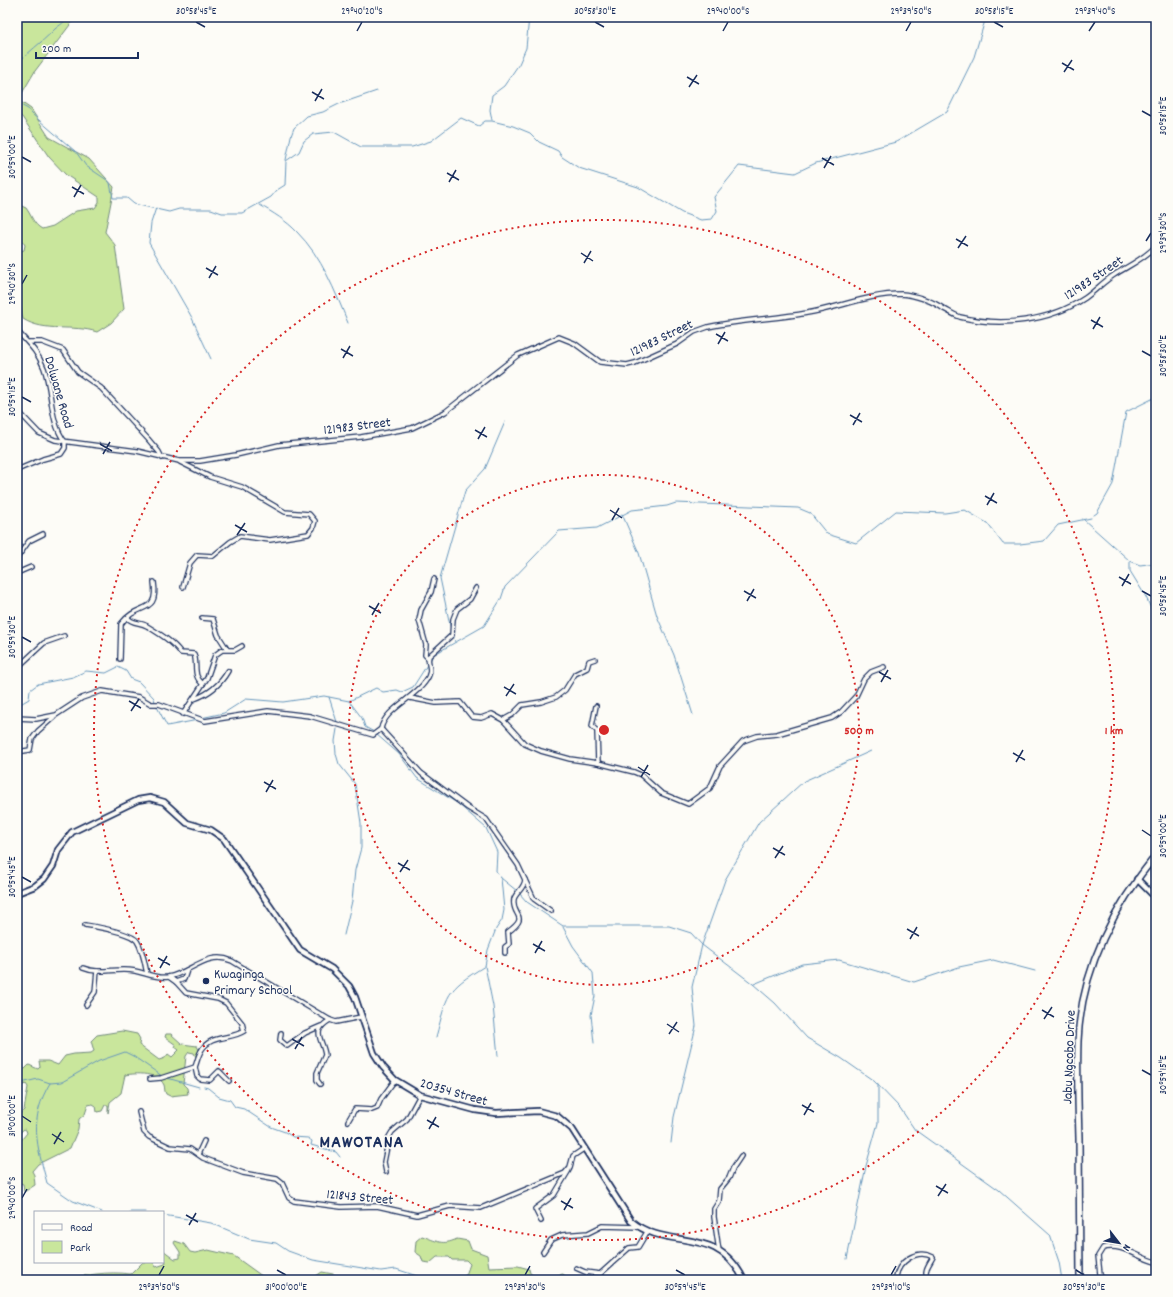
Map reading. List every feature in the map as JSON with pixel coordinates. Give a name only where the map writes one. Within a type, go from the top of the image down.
[{"type":"main road","name":"Jabu Ngcobo Drive","points":[[1080,1280],[1078,1041],[1086,988],[1101,942],[1118,908],[1137,879],[1154,857]]},
{"type":"street","name":"121983 Street","points":[[17,410],[39,433],[65,442],[137,451],[179,461],[206,460],[279,446],[375,435],[412,428],[445,412],[518,355],[559,337],[574,343],[600,362],[626,365],[635,364],[677,344],[694,332],[708,327],[806,314],[848,303],[895,295],[904,294],[920,298],[953,315],[980,321],[1006,322],[1034,318],[1061,310],[1078,302],[1113,276],[1146,256],[1156,246]]},
{"type":"street","name":"Dolwane Road","points":[[17,331],[29,342],[45,369],[56,427],[65,442]]},
{"type":"street","points":[[29,342],[42,342],[63,350],[78,372],[101,388],[148,439],[162,458]]},
{"type":"street","points":[[17,470],[43,459],[61,454],[64,451],[65,442]]},
{"type":"street","points":[[179,461],[210,477],[242,487],[285,512],[309,514],[315,521],[313,528],[308,534],[270,540],[240,536],[213,556],[197,555],[190,563],[183,587]]},
{"type":"street","points":[[17,558],[29,541],[43,534]]},
{"type":"street","points":[[17,572],[31,567]]},
{"type":"street","points":[[429,662],[425,655],[426,645],[419,620],[421,610],[431,592],[434,579]]},
{"type":"street","points":[[120,659],[121,627],[135,611],[153,602],[156,598],[154,582]]},
{"type":"street","points":[[17,752],[30,750],[32,739],[38,731],[56,715],[82,698],[102,691],[139,697],[151,704],[159,704],[200,719],[268,711],[310,716],[362,733],[375,734],[380,729],[384,719],[410,698],[424,683],[429,674],[431,652],[452,635],[453,619],[457,609],[470,599],[476,588]]},
{"type":"street","points":[[128,618],[131,621],[147,626],[172,642],[181,653],[194,654],[195,672],[200,682],[203,684]]},
{"type":"street","points":[[202,618],[214,619],[218,635],[227,649]]},
{"type":"street","points":[[17,668],[44,642],[64,636]]},
{"type":"street","points":[[183,714],[194,700],[210,673],[215,655],[222,650],[235,650],[242,646]]},
{"type":"street","points":[[503,720],[512,715],[522,705],[542,702],[556,697],[563,692],[577,672],[587,668],[588,662],[595,659]]},
{"type":"street","points":[[410,698],[436,703],[458,702],[465,706],[472,717],[482,718],[492,714],[503,720],[517,737],[533,748],[550,755],[598,763],[637,773],[661,793],[688,804],[710,788],[720,766],[743,741],[757,736],[777,734],[832,718],[841,712],[856,696],[864,679],[871,672],[884,667]]},
{"type":"street","points":[[194,700],[216,687],[228,671]]},
{"type":"street","points":[[596,706],[592,726],[597,732],[598,763]]},
{"type":"street","points":[[17,718],[36,718],[56,715]]},
{"type":"street","points":[[380,729],[421,774],[475,813],[486,819],[513,857],[537,902],[551,911]]},
{"type":"street","name":"20354 Street","points":[[17,893],[35,886],[44,879],[50,870],[62,843],[75,830],[134,801],[147,798],[158,800],[168,805],[187,823],[213,831],[224,839],[298,948],[307,956],[332,968],[346,982],[355,997],[376,1057],[395,1080],[420,1094],[479,1112],[504,1113],[538,1111],[550,1113],[567,1123],[585,1148],[625,1213],[639,1227],[647,1232],[694,1240],[719,1251],[732,1263],[744,1280]]},
{"type":"street","points":[[1154,857],[1156,893]]},
{"type":"street","points":[[505,953],[505,947],[509,944],[508,932],[518,924],[519,921],[514,898],[524,885],[525,879]]},
{"type":"street","points":[[1137,879],[1156,898]]},
{"type":"street","points":[[85,925],[116,931],[136,939],[147,974]]},
{"type":"street","points":[[169,977],[187,970],[207,959],[229,959],[330,1020],[336,1022],[361,1017]]},
{"type":"street","points":[[83,968],[97,971],[124,969],[169,977],[186,993],[218,999],[226,1003],[233,1010],[244,1028],[243,1032],[216,1038],[208,1043],[201,1050],[195,1067],[197,1076],[200,1079],[210,1080],[219,1072],[229,1081]]},
{"type":"street","points":[[176,982],[184,979],[187,970]]},
{"type":"street","points":[[86,1006],[95,992],[97,971]]},
{"type":"street","points":[[281,1033],[280,1040],[288,1046],[304,1033],[330,1020]]},
{"type":"street","points":[[320,1084],[316,1076],[325,1056],[319,1035],[324,1024]]},
{"type":"street","points":[[150,1079],[159,1079],[195,1067]]},
{"type":"street","points":[[348,1121],[355,1109],[372,1110],[377,1108],[381,1099],[395,1080]]},
{"type":"street","points":[[386,1172],[384,1162],[390,1134],[407,1119],[420,1094]]},
{"type":"street","name":"121843 Street","points":[[139,1112],[141,1124],[146,1134],[167,1146],[190,1149],[198,1156],[242,1173],[277,1179],[282,1183],[289,1198],[295,1202],[317,1203],[341,1207],[377,1206],[417,1215],[450,1206],[486,1206],[515,1192],[543,1183],[565,1173],[569,1169]]},
{"type":"street","points":[[198,1156],[204,1141]]},
{"type":"street","points":[[541,1221],[535,1209],[554,1195],[569,1169],[573,1156],[585,1148]]},
{"type":"street","points":[[719,1251],[714,1210],[719,1201],[720,1189],[729,1178],[733,1168],[741,1156]]},
{"type":"street","points":[[543,1252],[550,1240],[562,1235],[588,1233],[602,1226],[639,1227]]},
{"type":"street","points":[[576,1268],[585,1272],[600,1274],[629,1248],[638,1247],[647,1232]]},
{"type":"street","points":[[1104,1280],[1100,1274],[1098,1256],[1103,1248],[1123,1248],[1156,1262]]},
{"type":"street","points":[[896,1280],[897,1271],[906,1259],[919,1254],[933,1257],[926,1271],[926,1279]]},
{"type":"street","points":[[750,1280],[772,1280]]},
{"type":"green space","points":[[17,17],[76,17],[35,71],[18,100],[31,109],[49,137],[89,159],[114,187],[105,232],[115,245],[124,309],[111,323],[97,332],[40,326],[32,323],[23,319],[20,304],[17,302],[17,252],[24,250],[25,245],[17,233],[17,204],[26,208],[35,222],[42,229],[53,226],[76,211],[95,208],[99,202],[99,197],[66,175],[49,157],[22,117],[17,113]]},
{"type":"green space","points":[[122,1031],[137,1034],[140,1039],[139,1045],[159,1060],[165,1058],[168,1054],[172,1057],[179,1050],[175,1047],[176,1045],[165,1037],[166,1034],[171,1034],[182,1044],[197,1046],[199,1050],[197,1059],[194,1053],[189,1052],[186,1056],[183,1084],[187,1088],[188,1094],[170,1096],[166,1094],[164,1085],[157,1078],[146,1074],[125,1075],[121,1093],[110,1102],[108,1113],[108,1105],[105,1105],[102,1111],[97,1112],[96,1106],[93,1104],[88,1105],[85,1114],[79,1119],[78,1129],[70,1148],[38,1164],[32,1171],[35,1185],[24,1192],[23,1184],[17,1182],[17,1145],[27,1133],[24,1129],[17,1135],[17,1116],[24,1110],[28,1087],[26,1084],[17,1087],[17,1068],[25,1069],[29,1065],[38,1069],[40,1067],[39,1061],[48,1061],[58,1065],[65,1056],[91,1053],[94,1051],[91,1041],[97,1035]]},
{"type":"green space","points":[[422,1236],[443,1242],[457,1239],[468,1241],[471,1249],[487,1255],[489,1267],[518,1266],[529,1269],[530,1273],[537,1277],[563,1274],[570,1280],[458,1280],[466,1275],[470,1264],[466,1260],[452,1260],[449,1257],[437,1257],[430,1263],[423,1262],[421,1256],[415,1252],[416,1241]]},
{"type":"green space","points":[[175,1241],[184,1244],[190,1252],[195,1253],[208,1250],[234,1256],[266,1279],[272,1280],[61,1280],[96,1274],[131,1274],[142,1263],[154,1263],[156,1267],[165,1264],[166,1262],[164,1259],[164,1251],[175,1259],[180,1258],[180,1252],[174,1243]]},
{"type":"green space","points":[[322,1272],[333,1274],[345,1280],[310,1280]]},
{"type":"waterway","points":[[17,64],[68,17]]},
{"type":"waterway","points":[[492,120],[490,110],[492,95],[504,86],[519,64],[526,48],[529,17]]},
{"type":"waterway","points":[[17,103],[28,109],[76,152],[86,166],[107,180],[110,183],[113,198],[127,198],[134,204],[169,212],[179,209],[211,209],[222,213],[242,213],[271,197],[277,190],[285,185],[286,161],[299,152],[304,141],[313,134],[334,132],[361,147],[412,147],[431,141],[461,118],[479,126],[485,121],[492,121],[513,126],[530,133],[539,142],[558,151],[562,157],[579,168],[638,187],[682,213],[701,220],[712,219],[717,211],[714,197],[739,166],[795,173],[816,163],[896,142],[947,112],[974,57],[986,17]]},
{"type":"waterway","points":[[286,160],[294,128],[307,116],[323,112],[339,104],[377,91]]},
{"type":"waterway","points":[[260,205],[289,224],[314,252],[327,275],[348,323]]},
{"type":"waterway","points":[[156,208],[151,223],[149,243],[191,316],[211,359]]},
{"type":"waterway","points":[[1094,515],[1097,513],[1113,484],[1126,412],[1156,397]]},
{"type":"waterway","points":[[451,630],[440,578],[465,491],[485,469],[505,422]]},
{"type":"waterway","points":[[430,661],[433,655],[484,626],[501,599],[505,587],[559,531],[597,528],[632,510],[667,506],[676,503],[798,508],[810,513],[827,534],[856,543],[896,511],[945,513],[965,510],[987,523],[1003,544],[1020,544],[1044,541],[1058,525],[1091,518]]},
{"type":"waterway","points":[[622,514],[639,553],[657,616],[674,655],[693,715]]},
{"type":"waterway","points":[[1083,519],[1130,561],[1140,565],[1156,563]]},
{"type":"waterway","points":[[1130,561],[1130,571],[1146,597],[1156,620]]},
{"type":"waterway","points":[[454,637],[455,642]]},
{"type":"waterway","points":[[201,718],[224,713],[246,699],[283,702],[324,696],[349,701],[376,688],[383,692],[397,690],[402,692],[413,687],[427,665]]},
{"type":"waterway","points":[[17,706],[29,699],[30,690],[38,684],[73,677],[86,671],[106,673],[118,667],[126,671],[131,679],[139,682],[154,698],[155,702]]},
{"type":"waterway","points":[[329,697],[337,722]]},
{"type":"waterway","points":[[349,701],[362,718],[365,727],[374,732]]},
{"type":"waterway","points":[[156,705],[167,726],[198,720]]},
{"type":"waterway","points":[[337,729],[335,741],[336,754],[339,764],[355,784],[361,823],[361,848],[355,870],[352,901],[344,935]]},
{"type":"waterway","points":[[376,734],[399,754],[417,778],[457,803],[486,828],[497,852],[496,871],[501,878],[517,891]]},
{"type":"waterway","points":[[671,1143],[674,1117],[696,1026],[692,987],[702,945],[725,880],[759,822],[804,781],[871,751]]},
{"type":"waterway","points":[[498,1056],[493,1006],[485,966],[488,950],[496,929],[502,920],[504,910],[501,878]]},
{"type":"waterway","points":[[519,893],[527,902],[563,926],[669,926],[691,933],[702,945],[775,1003],[807,1038],[841,1058],[874,1081],[900,1108],[915,1130],[999,1190],[1050,1235],[1059,1262],[1062,1280]]},
{"type":"waterway","points":[[563,927],[573,946],[593,973],[595,996],[591,1015],[594,1043]]},
{"type":"waterway","points":[[754,984],[802,964],[839,960],[914,982],[959,967],[993,960],[1035,971]]},
{"type":"waterway","points":[[436,1037],[443,1011],[450,995],[462,982],[485,966]]},
{"type":"waterway","points":[[17,1084],[38,1079],[50,1083],[62,1082],[99,1061],[125,1052],[162,1076]]},
{"type":"waterway","points":[[167,1078],[199,1087]]},
{"type":"waterway","points":[[50,1083],[43,1096],[39,1109],[36,1133],[40,1157],[47,1183],[73,1201],[99,1211]]},
{"type":"waterway","points":[[847,1259],[866,1166],[878,1123],[878,1085]]},
{"type":"waterway","points":[[204,1087],[208,1088],[219,1097],[230,1100],[235,1107],[244,1109],[271,1127],[285,1132],[293,1137],[308,1138],[312,1141],[311,1145],[336,1152],[340,1157]]},
{"type":"waterway","points":[[164,1215],[211,1223],[249,1239],[276,1243],[288,1251],[313,1260],[381,1271],[396,1269],[429,1280]]},
{"type":"place","name":"Kwaginga Primary School","points":[[206,981]]},
{"type":"district","name":"MAWOTANA","points":[[362,1141]]}]
